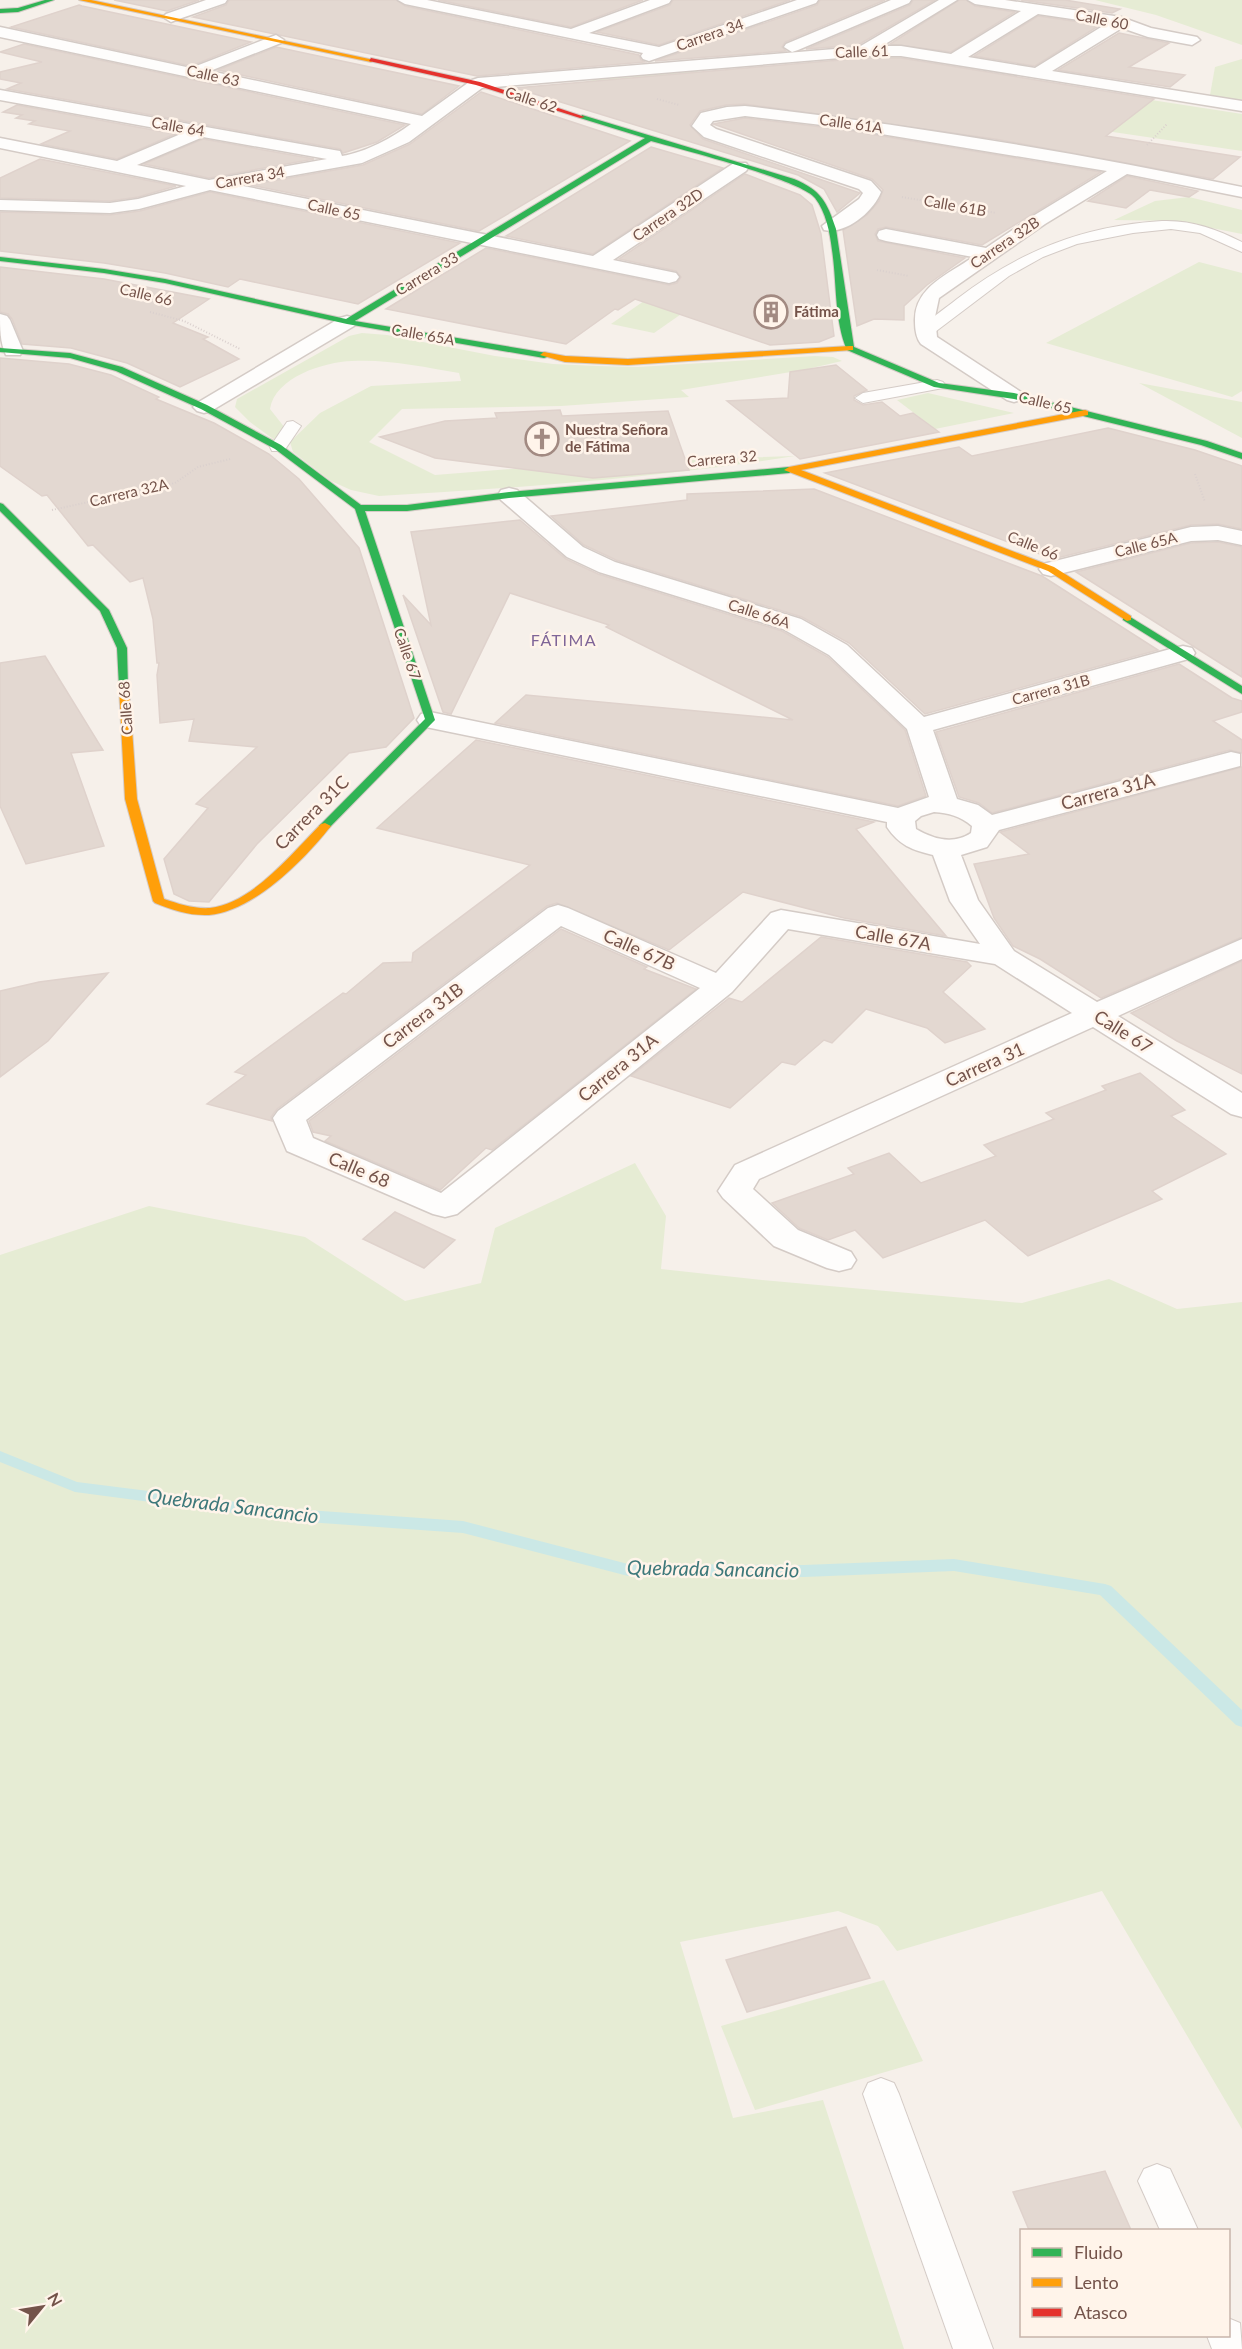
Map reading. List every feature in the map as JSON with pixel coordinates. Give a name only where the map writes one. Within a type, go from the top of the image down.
[{"type":"street","points":[[0,17],[51,0]]},
{"type":"street","name":"Calle 62","points":[[82,0],[478,83],[649,139],[791,181],[810,189],[819,198],[831,226],[842,330],[850,348]]},
{"type":"street","points":[[171,17],[220,0]]},
{"type":"street","points":[[405,0],[660,52]]},
{"type":"street","points":[[575,33],[664,0]]},
{"type":"street","name":"Carrera 34","points":[[608,71],[811,0]]},
{"type":"street","points":[[767,58],[904,0]]},
{"type":"street","points":[[864,51],[950,0]]},
{"type":"street","name":"Calle 60","points":[[975,0],[1121,22],[1148,32],[1192,40]]},
{"type":"street","points":[[488,17],[517,4]]},
{"type":"street","points":[[957,58],[1036,9]]},
{"type":"street","points":[[0,11],[18,10]]},
{"type":"street","points":[[1039,72],[1121,22]]},
{"type":"street","name":"Calle 63","points":[[0,32],[426,122]]},
{"type":"street","points":[[194,72],[276,40]]},
{"type":"street","name":"Calle 61","points":[[478,83],[767,58],[864,51],[901,51],[957,58],[1242,106]]},
{"type":"street","name":"Carrera 34","points":[[0,205],[110,208],[139,204],[209,185],[356,159],[403,138],[478,83]]},
{"type":"street","name":"Calle 64","points":[[0,95],[356,159]]},
{"type":"street","name":"Calle 61A","points":[[872,192],[865,186],[710,133],[700,126],[707,117],[727,112],[745,111],[839,122],[1124,168],[1242,192]]},
{"type":"street","points":[[120,166],[202,130]]},
{"type":"street","name":"Carrera 33","points":[[204,407],[649,139]]},
{"type":"street","name":"Calle 65","points":[[0,143],[669,277]]},
{"type":"street","name":"Carrera 32D","points":[[596,263],[740,167]]},
{"type":"street","name":"Carrera 32B","points":[[926,332],[925,311],[931,296],[1039,220],[1124,168]]},
{"type":"street","points":[[831,226],[847,218],[870,199],[872,192]]},
{"type":"street","points":[[886,236],[988,254]]},
{"type":"street","name":"Calle 65A","points":[[0,260],[104,271],[165,281],[347,322],[534,355],[593,361],[659,361],[850,348]]},
{"type":"street","points":[[0,320],[7,350],[70,356],[119,369],[204,407],[278,447],[359,507]]},
{"type":"street","points":[[926,332],[928,340],[933,344],[1014,396]]},
{"type":"street","name":"Calle 65","points":[[850,348],[894,369],[937,385],[1014,396],[1204,443],[1242,456]]},
{"type":"street","name":"Carrera 32","points":[[359,507],[407,508],[509,495],[792,470],[1085,413]]},
{"type":"street","name":"Calle 66","points":[[792,470],[1051,569],[1242,692]]},
{"type":"street","name":"Calle 66A","points":[[509,495],[575,552],[607,567],[792,624],[838,650],[919,726],[945,804]]},
{"type":"street","name":"Calle 68","points":[[0,506],[104,610],[122,648],[131,799],[159,901],[178,911],[209,914]]},
{"type":"street","name":"Calle 67","points":[[359,507],[430,720]]},
{"type":"street","name":"Calle 65A","points":[[1051,569],[1191,534],[1218,533],[1242,538]]},
{"type":"street","name":"Carrera 31B","points":[[919,726],[1183,653]]},
{"type":"street","points":[[430,720],[903,817]]},
{"type":"street","name":"Carrera 31C","points":[[209,914],[236,906],[258,893],[430,720]]},
{"type":"street","name":"Carrera 31A","points":[[986,825],[1231,760]]},
{"type":"street","points":[[945,804],[972,812],[986,825],[986,832],[981,839],[959,848],[945,849],[930,847],[908,837],[902,831],[900,824],[903,817],[919,807],[945,804]]},
{"type":"street","points":[[945,849],[964,901],[1004,957]]},
{"type":"street","name":"Carrera 31B","points":[[289,1118],[558,914]]},
{"type":"street","name":"Calle 67B","points":[[558,914],[721,986]]},
{"type":"street","name":"Carrera 31A","points":[[445,1207],[721,986],[781,919]]},
{"type":"street","name":"Calle 67A","points":[[781,919],[1004,957]]},
{"type":"street","name":"Carrera 31","points":[[839,1260],[786,1238],[735,1191],[747,1172],[1242,948]]},
{"type":"street","name":"Calle 67","points":[[1004,957],[1242,1107]]},
{"type":"street","name":"Calle 68","points":[[289,1118],[300,1144],[445,1207]]},
{"type":"lane","points":[[926,332],[969,297],[1022,262],[1056,246],[1096,235],[1147,225],[1173,224],[1202,229],[1242,248]]},
{"type":"lane","points":[[863,398],[937,385]]},
{"type":"lane","points":[[278,447],[293,426]]},
{"type":"lane","points":[[881,2094],[974,2349]]},
{"type":"lane","points":[[1156,2181],[1179,2229]]},
{"type":"path","points":[[1124,168],[1192,98]]},
{"type":"path","name":"Calle 61B","points":[[872,192],[1039,220]]},
{"type":"path","name":"Calle 66","points":[[140,309],[183,321],[239,348],[278,363]]},
{"type":"path","points":[[1204,443],[1177,464],[1197,475],[1199,489],[1218,533]]},
{"type":"path","name":"Carrera 32A","points":[[11,518],[175,483],[198,467],[278,447]]},
{"type":"green space","points":[[1095,0],[1242,0],[1242,45],[1156,15]]},
{"type":"green space","points":[[1242,59],[1242,101],[1210,95],[1215,67]]},
{"type":"green space","points":[[693,69],[714,81],[1132,97],[1242,114],[1242,151],[862,95],[699,105],[576,77]]},
{"type":"green space","points":[[1189,197],[1242,210],[1242,234],[1176,221],[1114,220],[1155,201]]},
{"type":"green space","points":[[1199,262],[1242,273],[1242,391],[1232,397],[1046,343]]},
{"type":"green space","points":[[654,294],[697,303],[654,333],[611,324]]},
{"type":"green space","points":[[362,333],[387,335],[495,356],[553,364],[638,367],[815,356],[833,357],[842,361],[803,370],[681,390],[689,397],[561,406],[402,409],[369,442],[435,475],[587,463],[795,456],[640,476],[535,486],[379,496],[351,490],[331,481],[293,452],[290,442],[320,413],[371,386],[461,381],[459,373],[379,361],[341,362],[315,368],[291,380],[274,398],[270,409],[285,428],[276,441],[250,422],[235,407],[237,399],[349,336]]},
{"type":"green space","points":[[1139,383],[1242,402],[1242,438]]},
{"type":"green space","points":[[928,393],[1014,413],[935,429],[897,400]]},
{"type":"green space","points":[[635,1163],[666,1216],[661,1269],[1022,1303],[1109,1279],[1177,1309],[1242,1302],[1242,2129],[1102,1891],[897,1951],[878,1926],[838,1911],[680,1942],[733,2118],[823,2100],[904,2349],[0,2349],[0,1255],[149,1206],[305,1237],[405,1301],[481,1283],[495,1228]]},
{"type":"green space","points":[[884,1980],[923,2061],[755,2110],[721,2026]]},
{"type":"building","points":[[114,0],[199,0],[167,11]]},
{"type":"building","points":[[229,0],[396,0],[405,6],[639,55],[645,62],[477,76],[193,17],[226,5]]},
{"type":"building","points":[[438,0],[643,0],[571,27]]},
{"type":"building","points":[[673,0],[790,0],[659,45],[597,32],[670,5]]},
{"type":"building","points":[[820,0],[885,0],[785,42],[782,47],[786,51],[655,61],[817,5]]},
{"type":"building","points":[[913,0],[935,0],[858,45],[806,49],[910,5]]},
{"type":"building","points":[[959,0],[966,0],[975,6],[1015,12],[951,52],[890,44]]},
{"type":"building","points":[[1021,0],[1065,0],[1120,9],[1112,13]]},
{"type":"building","points":[[79,5],[251,42],[191,66],[11,27]]},
{"type":"building","points":[[1038,16],[1100,25],[1035,66],[974,56]]},
{"type":"building","points":[[1119,33],[1169,43],[1129,67],[1185,75],[1170,87],[1058,70]]},
{"type":"building","points":[[24,44],[405,125],[377,142],[343,153],[340,149],[7,89],[21,83],[0,79],[0,72],[42,62],[0,52]]},
{"type":"building","points":[[276,47],[459,86],[422,114],[218,70]]},
{"type":"building","points":[[864,58],[901,58],[1154,99],[1106,136],[1240,157],[1213,179],[995,139],[745,104],[726,105],[700,111],[690,125],[703,139],[860,193],[837,212],[824,189],[798,175],[515,88]]},
{"type":"building","points":[[481,92],[630,141],[479,231],[250,185],[363,165],[410,144]]},
{"type":"building","points":[[17,105],[175,134],[117,159],[41,144],[70,131],[29,124],[35,121],[16,118],[22,115],[3,112]]},
{"type":"building","points":[[745,118],[839,129],[1101,172],[982,245],[886,227],[878,229],[875,234],[878,241],[965,258],[927,285],[904,306],[904,320],[874,319],[857,326],[843,230],[867,215],[879,201],[883,190],[872,179],[713,124]]},
{"type":"building","points":[[203,139],[314,159],[209,178],[144,164]]},
{"type":"building","points":[[651,147],[723,168],[593,254],[506,236]]},
{"type":"building","points":[[40,159],[176,186],[138,197],[110,201],[0,198],[0,178]]},
{"type":"building","points":[[745,174],[800,195],[812,205],[821,234],[834,336],[819,342],[770,345],[635,299],[618,310],[615,309],[566,344],[386,309],[486,248],[669,285],[677,283],[681,277],[676,271],[619,259]]},
{"type":"building","points":[[1127,176],[1198,191],[1189,197],[1150,190],[1126,208],[1088,201]]},
{"type":"building","points":[[210,192],[460,243],[358,304],[240,279],[228,287],[104,263],[0,251],[0,212],[110,215],[140,211]]},
{"type":"building","points":[[0,267],[104,279],[209,299],[173,323],[208,337],[203,339],[239,359],[180,387],[127,363],[71,348],[22,344],[12,319],[8,314],[0,312]]},
{"type":"building","points":[[0,358],[69,364],[111,375],[159,397],[156,399],[214,423],[269,454],[299,479],[359,548],[414,718],[386,747],[349,753],[257,844],[209,902],[189,901],[174,894],[164,859],[208,808],[196,804],[257,747],[189,741],[194,719],[160,723],[157,675],[159,663],[157,663],[153,619],[143,578],[130,582],[93,545],[88,546],[47,495],[42,496],[0,466]]},
{"type":"building","points":[[836,365],[867,390],[854,396],[854,400],[863,405],[882,402],[900,416],[913,413],[939,432],[800,459],[727,401],[788,398],[790,372]]},
{"type":"building","name":"Nuestra Señora de Fátima","points":[[560,410],[562,416],[668,411],[689,470],[593,478],[435,458],[380,437],[445,421],[497,418],[495,413]]},
{"type":"building","points":[[1108,428],[1195,450],[1242,466],[1242,529],[1218,524],[1191,525],[1053,559],[825,473],[959,447],[972,456]]},
{"type":"building","points":[[814,489],[1042,576],[1158,650],[925,714],[849,643],[802,617],[616,560],[584,545],[551,516],[687,500],[687,494]]},
{"type":"building","points":[[520,520],[566,559],[598,574],[782,631],[828,657],[905,730],[926,796],[898,806],[495,723],[526,695],[793,720],[606,627],[609,625],[510,593],[451,714],[443,712],[403,595],[431,625],[411,532]]},
{"type":"building","points":[[1218,542],[1242,547],[1242,677],[1076,572],[1191,543]]},
{"type":"building","points":[[45,656],[103,750],[71,753],[104,846],[26,864],[0,806],[0,663]]},
{"type":"building","points":[[1179,664],[1232,698],[1242,701],[1242,712],[1213,721],[1242,740],[1242,753],[1230,750],[992,813],[979,803],[959,797],[936,732]]},
{"type":"building","points":[[476,740],[874,822],[856,829],[946,936],[844,918],[743,892],[669,950],[557,903],[547,906],[277,1109],[271,1117],[272,1121],[207,1104],[246,1075],[235,1072],[343,993],[346,994],[383,963],[412,962],[413,953],[530,865],[377,828]]},
{"type":"building","points":[[1242,767],[1242,937],[1101,998],[1040,959],[1013,946],[994,918],[974,864],[1029,854],[1000,832]]},
{"type":"building","points":[[561,929],[647,967],[644,969],[696,989],[492,1150],[486,1148],[440,1190],[325,1141],[331,1136],[313,1132],[309,1121]]},
{"type":"building","points":[[821,937],[967,962],[971,966],[943,992],[985,1029],[945,1043],[927,1028],[866,1009],[832,1043],[824,1040],[795,1065],[782,1062],[730,1108],[631,1076],[729,998],[742,1002]]},
{"type":"building","points":[[1242,961],[1242,1074],[1177,1041],[1131,1013]]},
{"type":"building","points":[[108,973],[48,1041],[0,1077],[0,991],[39,982]]},
{"type":"building","points":[[1140,1073],[1185,1110],[1171,1116],[1226,1154],[1152,1191],[1162,1199],[1028,1256],[985,1220],[883,1258],[855,1230],[828,1240],[799,1228],[772,1203],[854,1174],[848,1168],[889,1153],[921,1183],[996,1156],[984,1145],[1054,1119],[1046,1113],[1106,1090],[1102,1086]]},
{"type":"building","points":[[395,1212],[455,1240],[424,1268],[363,1239]]},
{"type":"building","points":[[846,1927],[870,1978],[747,2012],[726,1960]]},
{"type":"building","points":[[1105,2171],[1131,2229],[1029,2229],[1013,2192]]},
{"type":"waterway","name":"Quebrada Sancancio","points":[[0,1456],[75,1487],[293,1515],[463,1527],[628,1570],[804,1571],[954,1565],[1105,1590],[1242,1720]]},
{"type":"traffic: fast","points":[[0,11],[18,10],[51,0]]},
{"type":"traffic: fast","points":[[582,117],[791,181],[813,192],[827,212],[832,229],[850,348]]},
{"type":"traffic: fast","points":[[347,322],[649,139]]},
{"type":"traffic: fast","points":[[0,259],[104,271],[165,281],[347,322],[544,355]]},
{"type":"traffic: fast","points":[[850,348],[937,385],[1014,396],[1204,443],[1242,456]]},
{"type":"traffic: fast","points":[[0,350],[70,356],[119,369],[204,407],[278,447],[359,508],[430,720],[325,826]]},
{"type":"traffic: fast","points":[[359,508],[407,508],[509,495],[789,470]]},
{"type":"traffic: fast","points":[[0,506],[104,610],[122,648],[124,687]]},
{"type":"traffic: fast","points":[[1127,618],[1242,691]]},
{"type":"traffic: slow","points":[[82,0],[371,60]]},
{"type":"traffic: slow","points":[[544,355],[565,359],[628,362],[850,348]]},
{"type":"traffic: slow","points":[[789,470],[1085,413]]},
{"type":"traffic: slow","points":[[792,470],[1051,569],[1127,618]]},
{"type":"traffic: slow","points":[[124,687],[131,799],[159,901],[186,910],[210,911],[232,906],[252,895],[271,880],[325,826]]},
{"type":"traffic: jam","points":[[371,60],[478,83],[582,117]]},
{"type":"place","name":"Fátima","points":[[771,312]]},
{"type":"place","name":"Nuestra Señora de Fátima","points":[[542,439]]},
{"type":"district","name":"FÁTIMA","points":[[564,640]]}]
